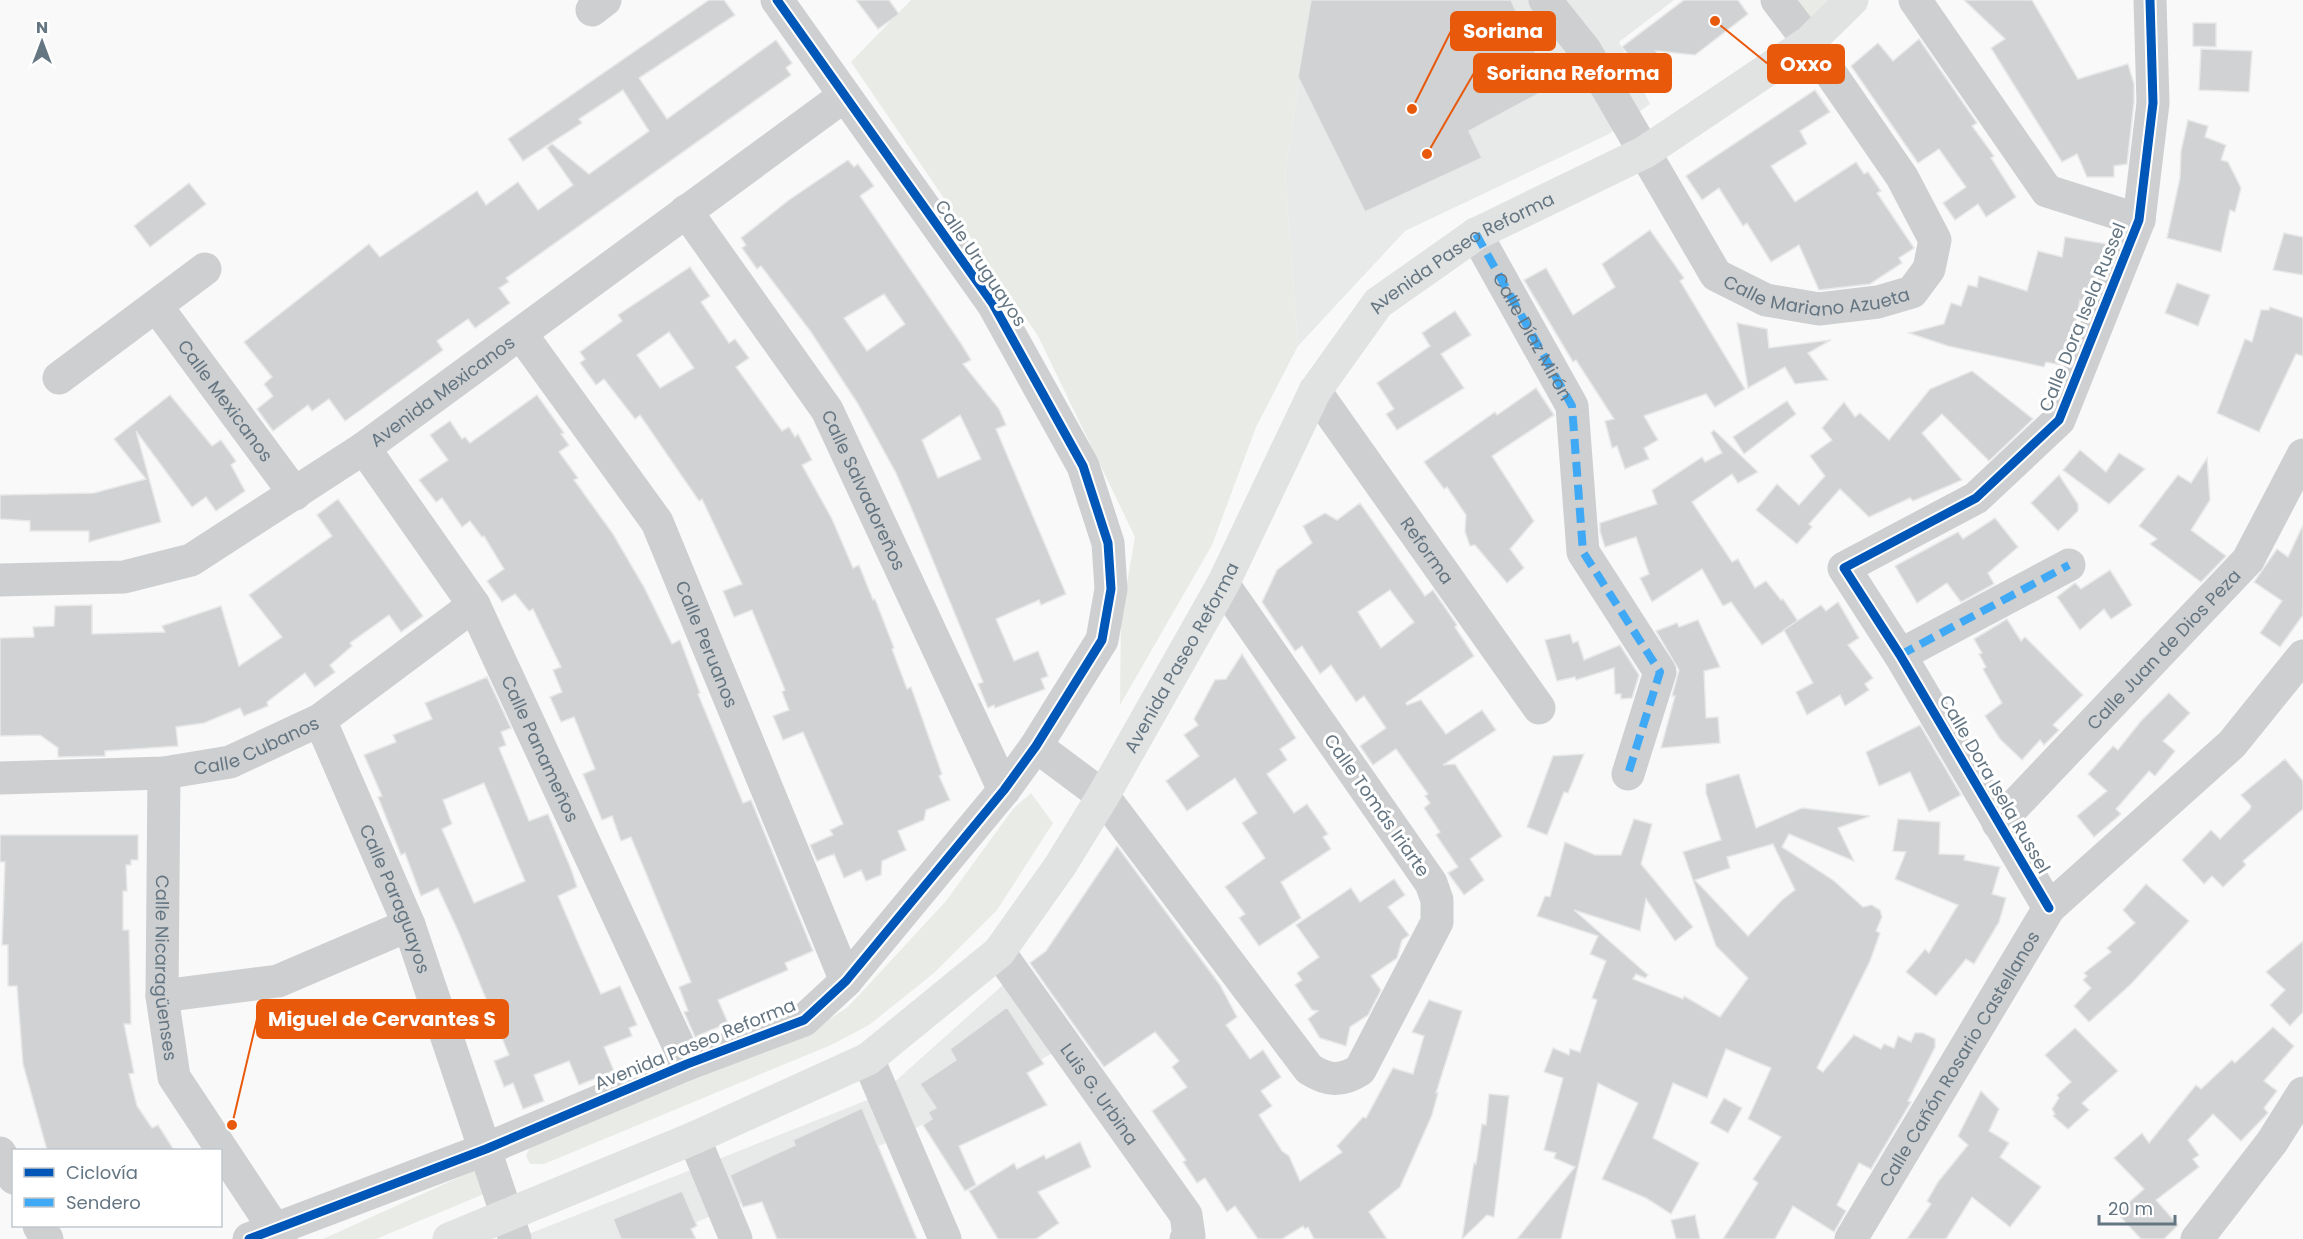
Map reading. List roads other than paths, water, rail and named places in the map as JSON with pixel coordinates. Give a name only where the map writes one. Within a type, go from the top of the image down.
[{"type":"main road","name":"Avenida Paseo Reforma","points":[[449,1239],[510,1228],[694,1138],[868,1059],[999,952],[1060,866],[1102,796],[1223,584],[1316,391],[1378,303],[1476,234],[1645,152],[1809,42],[1852,0]]},
{"type":"street","name":"Calle Uruguayos","points":[[777,0],[993,304],[1083,466],[1108,543],[1111,589],[1102,640]]},
{"type":"street","name":"Calle Mariano Azueta","points":[[1545,0],[1584,50],[1716,275],[1766,300],[1819,309],[1878,302],[1912,292],[1929,269],[1935,240],[1902,177],[1809,42],[1777,0]]},
{"type":"street","points":[[1915,0],[2047,190],[2139,220]]},
{"type":"street","name":"Calle Dora Isela Russel","points":[[2049,909],[1900,655],[1844,568],[1976,498],[2059,420],[2139,220],[2153,103],[2150,0]]},
{"type":"street","name":"Avenida Mexicanos","points":[[0,580],[124,577],[191,560],[364,448],[844,96]]},
{"type":"street","name":"Calle Salvadoreños","points":[[686,211],[827,410],[1004,790]]},
{"type":"street","name":"Calle Díaz Mirón","points":[[1476,234],[1572,406],[1583,552],[1660,672],[1628,774]]},
{"type":"street","points":[[59,378],[205,269]]},
{"type":"street","name":"Calle Mexicanos","points":[[157,307],[295,494]]},
{"type":"street","name":"Calle Peruanos","points":[[521,334],[657,522],[846,981]]},
{"type":"street","name":"Reforma","points":[[1316,391],[1539,708]]},
{"type":"street","name":"Calle Panameños","points":[[364,448],[474,605],[687,1064]]},
{"type":"street","name":"Calle Juan de Dios Peza","points":[[1998,823],[2248,560],[2303,455]]},
{"type":"street","points":[[1900,655],[2069,565]]},
{"type":"street","name":"Calle Tomás Iriarte","points":[[1036,746],[1102,796],[1309,1069],[1325,1079],[1345,1079],[1360,1070],[1437,922],[1437,900],[1431,883],[1223,584]]},
{"type":"street","name":"Calle Cubanos","points":[[0,778],[164,773],[230,762],[320,720],[474,605]]},
{"type":"street","name":"Avenida Paseo Reforma","points":[[267,1236],[486,1149],[687,1064],[804,1020],[846,981],[1004,790],[1036,746],[1102,640]]},
{"type":"street","name":"Calle Cañón Rosario Castellanos","points":[[1851,1239],[2049,909],[2232,744],[2303,656]]},
{"type":"street","name":"Calle Paraguayos","points":[[320,720],[410,925],[486,1149],[510,1228]]},
{"type":"street","name":"Calle Nicaragüenses","points":[[164,773],[162,996],[174,1077],[216,1149]]},
{"type":"street","points":[[162,996],[278,981],[410,925]]},
{"type":"street","name":"Luis G. Urbina","points":[[999,952],[1186,1215],[1189,1236],[1186,1239]]},
{"type":"street","points":[[868,1059],[945,1239]]},
{"type":"street","points":[[2197,1239],[2272,1142],[2303,1093]]},
{"type":"street","points":[[694,1138],[736,1239]]},
{"type":"street","points":[[0,1153],[12,1174]]},
{"type":"street","name":"Calle Nicaragüenses","points":[[222,1159],[267,1236]]},
{"type":"place","name":"Oxxo","points":[[1715,21]]},
{"type":"place","name":"Soriana","points":[[1412,109]]},
{"type":"place","name":"Soriana Reforma","points":[[1427,154]]},
{"type":"place","name":"Miguel de Cervantes S","points":[[232,1125]]}]
